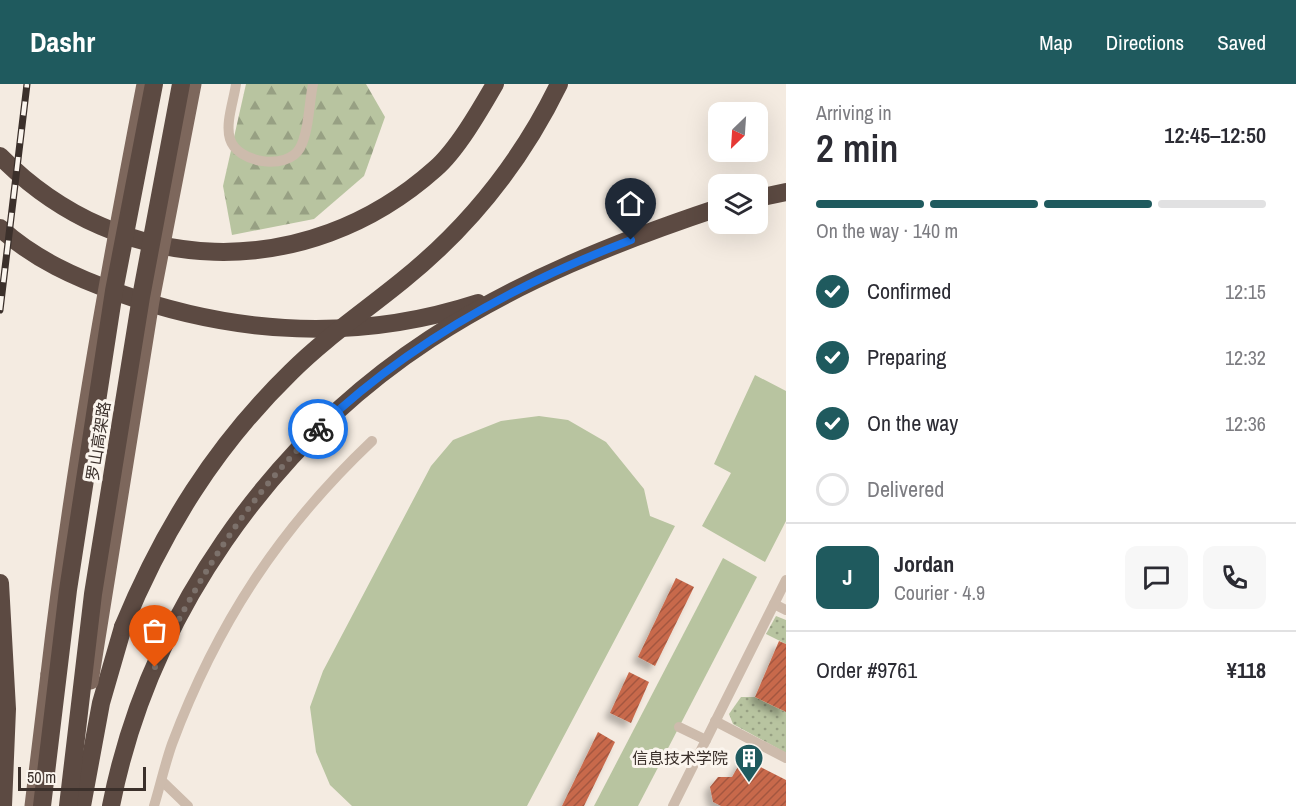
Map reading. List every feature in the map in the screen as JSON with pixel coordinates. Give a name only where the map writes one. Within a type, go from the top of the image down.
[{"type":"highway","name":"罗山高架路","points":[[42,806],[68,590],[114,291],[154,84]]},
{"type":"highway","name":"罗山高架路","points":[[68,806],[95,583],[141,297],[181,84]]},
{"type":"highway","points":[[0,156],[24,181],[68,210],[125,236],[189,252],[260,251],[322,237],[377,210],[436,168],[478,113],[495,84]]},
{"type":"highway","points":[[82,806],[101,703],[123,627],[173,520],[220,449],[292,371],[436,252],[471,218],[528,143],[559,84]]},
{"type":"highway","points":[[768,196],[786,192]]},
{"type":"highway","points":[[0,228],[20,246],[82,280],[163,309],[271,329],[324,330],[407,320],[464,307],[513,291],[611,248],[708,212]]},
{"type":"highway","points":[[111,806],[129,736],[147,684],[171,634],[229,534],[304,443],[381,374],[431,338],[513,291]]},
{"type":"highway","points":[[0,583],[7,709],[3,806]]},
{"type":"main road","points":[[32,806],[58,586],[102,299],[144,84]]},
{"type":"main road","points":[[74,806],[152,301],[194,84]]},
{"type":"lane","points":[[236,84],[228,127],[231,143],[242,154],[273,161],[288,159],[300,148],[313,84]]},
{"type":"lane","points":[[154,806],[171,747],[188,704],[241,596],[330,481],[372,441]]},
{"type":"lane","points":[[675,805],[786,580]]},
{"type":"lane","points":[[774,604],[786,610]]},
{"type":"lane","points":[[715,721],[786,758]]},
{"type":"lane","points":[[679,727],[706,740]]},
{"type":"lane","points":[[162,782],[188,806]]},
{"type":"green space","points":[[246,84],[366,84],[385,117],[364,176],[314,219],[232,235],[223,186]]},
{"type":"green space","points":[[755,375],[786,391],[786,521],[765,562],[702,526],[731,473],[714,464]]},
{"type":"green space","points":[[539,416],[568,420],[606,442],[644,489],[650,516],[675,526],[527,806],[352,806],[330,785],[316,752],[310,707],[323,671],[431,466],[453,440],[501,421]]},
{"type":"green space","points":[[723,558],[757,577],[638,806],[594,806]]},
{"type":"green space","points":[[776,616],[786,620],[786,644],[766,634]]},
{"type":"green space","points":[[741,697],[755,697],[786,712],[786,753],[733,724],[729,714]]},
{"type":"building","points":[[676,578],[694,587],[655,666],[638,657]]},
{"type":"building","points":[[779,641],[786,644],[786,712],[755,697]]},
{"type":"building","points":[[629,672],[649,682],[631,723],[610,713]]},
{"type":"building","points":[[598,732],[615,742],[584,806],[562,806]]},
{"type":"building","name":"信息技术学院","points":[[743,758],[786,780],[786,806],[721,806],[713,802],[710,787],[718,777],[732,777]]},
{"type":"railway","points":[[0,310],[27,84]]},
{"type":"way so far","points":[[155,667],[198,585],[229,534],[265,488],[318,429]]},
{"type":"place","name":"信息技术学院","points":[[749,784]]},
{"type":"route","points":[[318,429],[381,374],[431,338],[513,291],[631,240]]}]
